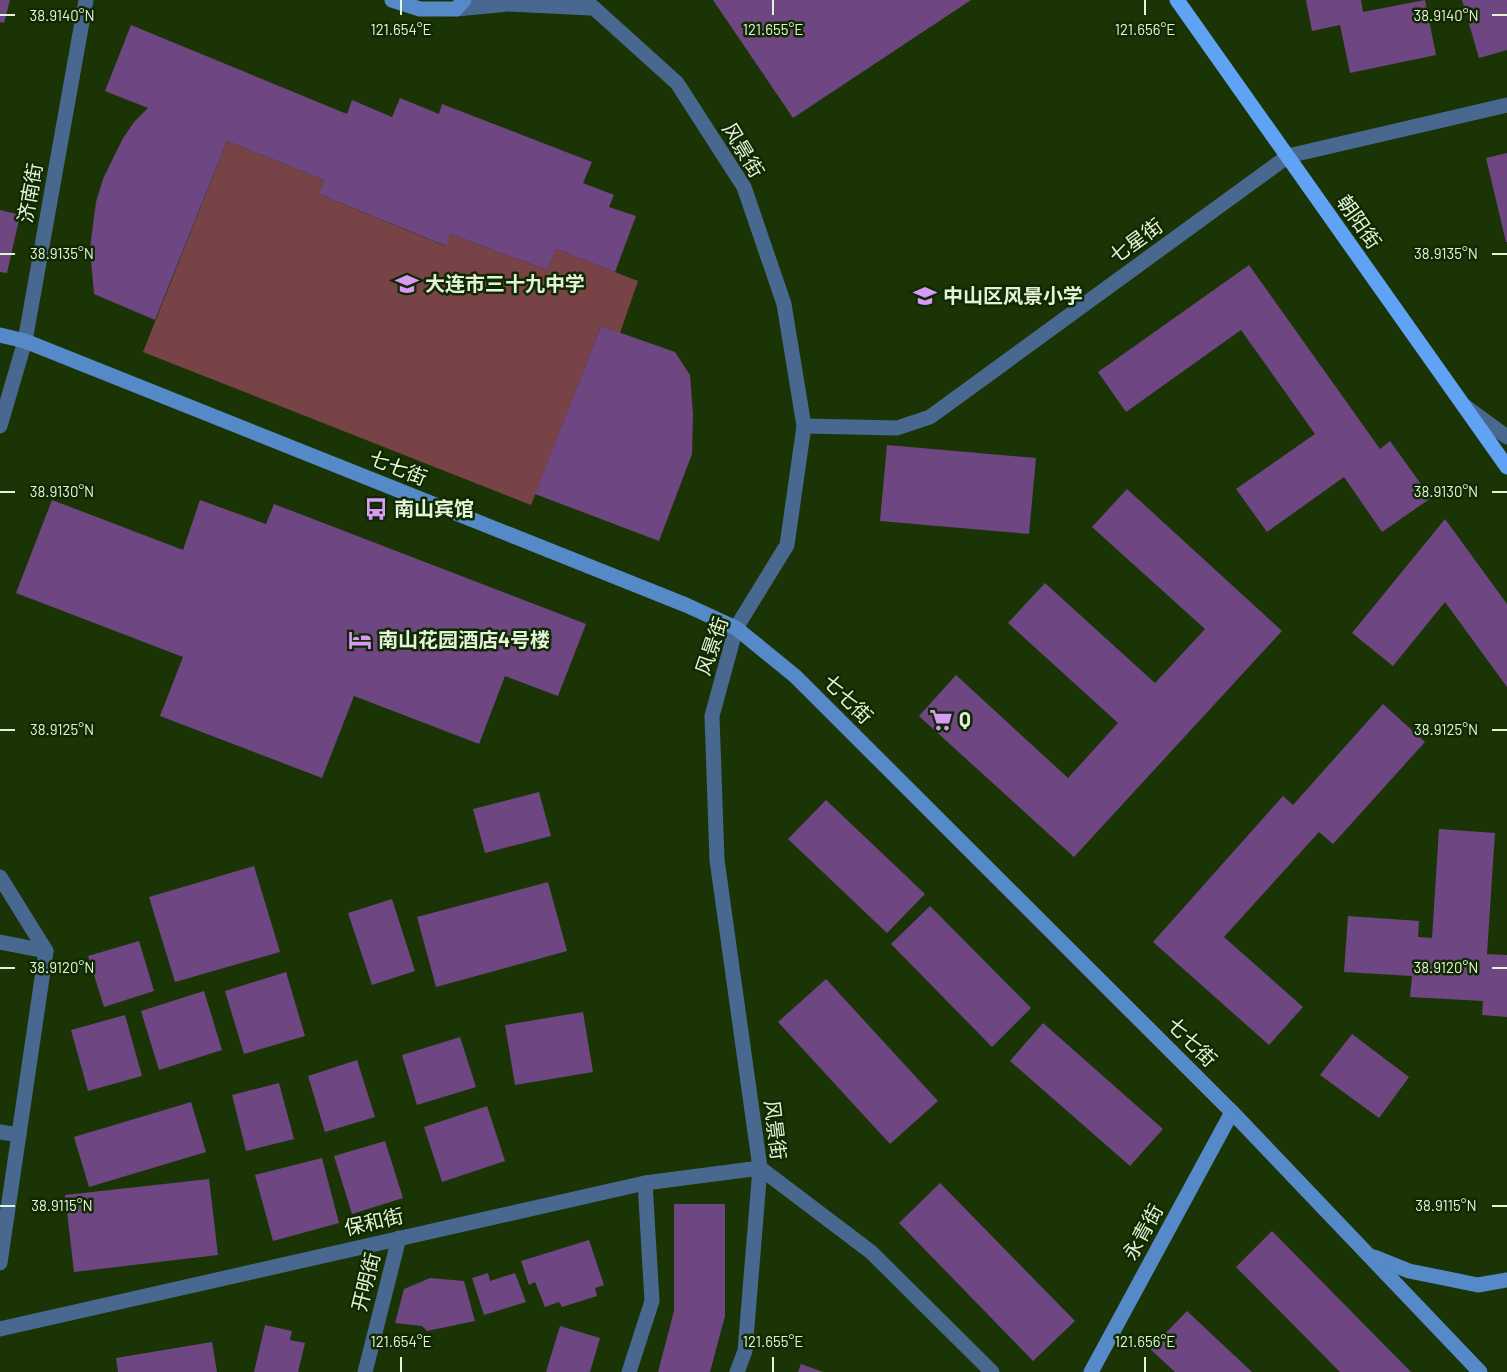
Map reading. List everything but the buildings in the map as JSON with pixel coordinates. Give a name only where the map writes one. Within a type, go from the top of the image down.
[{"type":"main road","points":[[392,0],[420,9],[460,4]]},
{"type":"main road","name":"朝阳街","points":[[1178,0],[1458,402],[1507,467]]},
{"type":"main road","name":"七七街","points":[[0,335],[25,341],[686,605],[736,628],[795,676],[1232,1112],[1480,1372]]},
{"type":"main road","name":"永青街","points":[[1090,1372],[1232,1112]]},
{"type":"main road","points":[[1368,1255],[1409,1272],[1478,1285],[1507,1280]]},
{"type":"street","name":"济南街","points":[[0,426],[25,341],[86,0]]},
{"type":"street","points":[[460,4],[588,4]]},
{"type":"street","name":"风景街","points":[[588,4],[677,83],[744,187],[784,304],[804,426],[787,545],[736,628],[712,716],[717,860],[760,1168],[745,1351],[737,1372]]},
{"type":"street","name":"七星街","points":[[804,426],[897,428],[930,417],[1288,156],[1507,105]]},
{"type":"street","points":[[1458,402],[1507,437]]},
{"type":"street","points":[[0,877],[46,951],[0,1263]]},
{"type":"street","points":[[0,942],[46,951]]},
{"type":"street","points":[[0,1132],[19,1135]]},
{"type":"street","points":[[760,1168],[872,1252],[992,1372]]},
{"type":"street","name":"保和街","points":[[0,1329],[645,1183],[760,1168]]},
{"type":"street","points":[[629,1372],[652,1300],[645,1183]]},
{"type":"street","name":"开明街","points":[[365,1372],[399,1238]]},
{"type":"shaded area","points":[[227,141],[324,180],[319,194],[445,246],[450,234],[547,270],[556,249],[638,281],[620,333],[601,326],[531,505],[143,352]]},
{"type":"place","name":"大连市三十九中学","points":[[407,284]]},
{"type":"place","name":"中山区风景小学","points":[[925,296]]},
{"type":"place","name":"南山宾馆","points":[[376,509]]},
{"type":"place","name":"南山花园酒店4号楼","points":[[360,640]]},
{"type":"place","name":"Q","points":[[941,720]]}]
